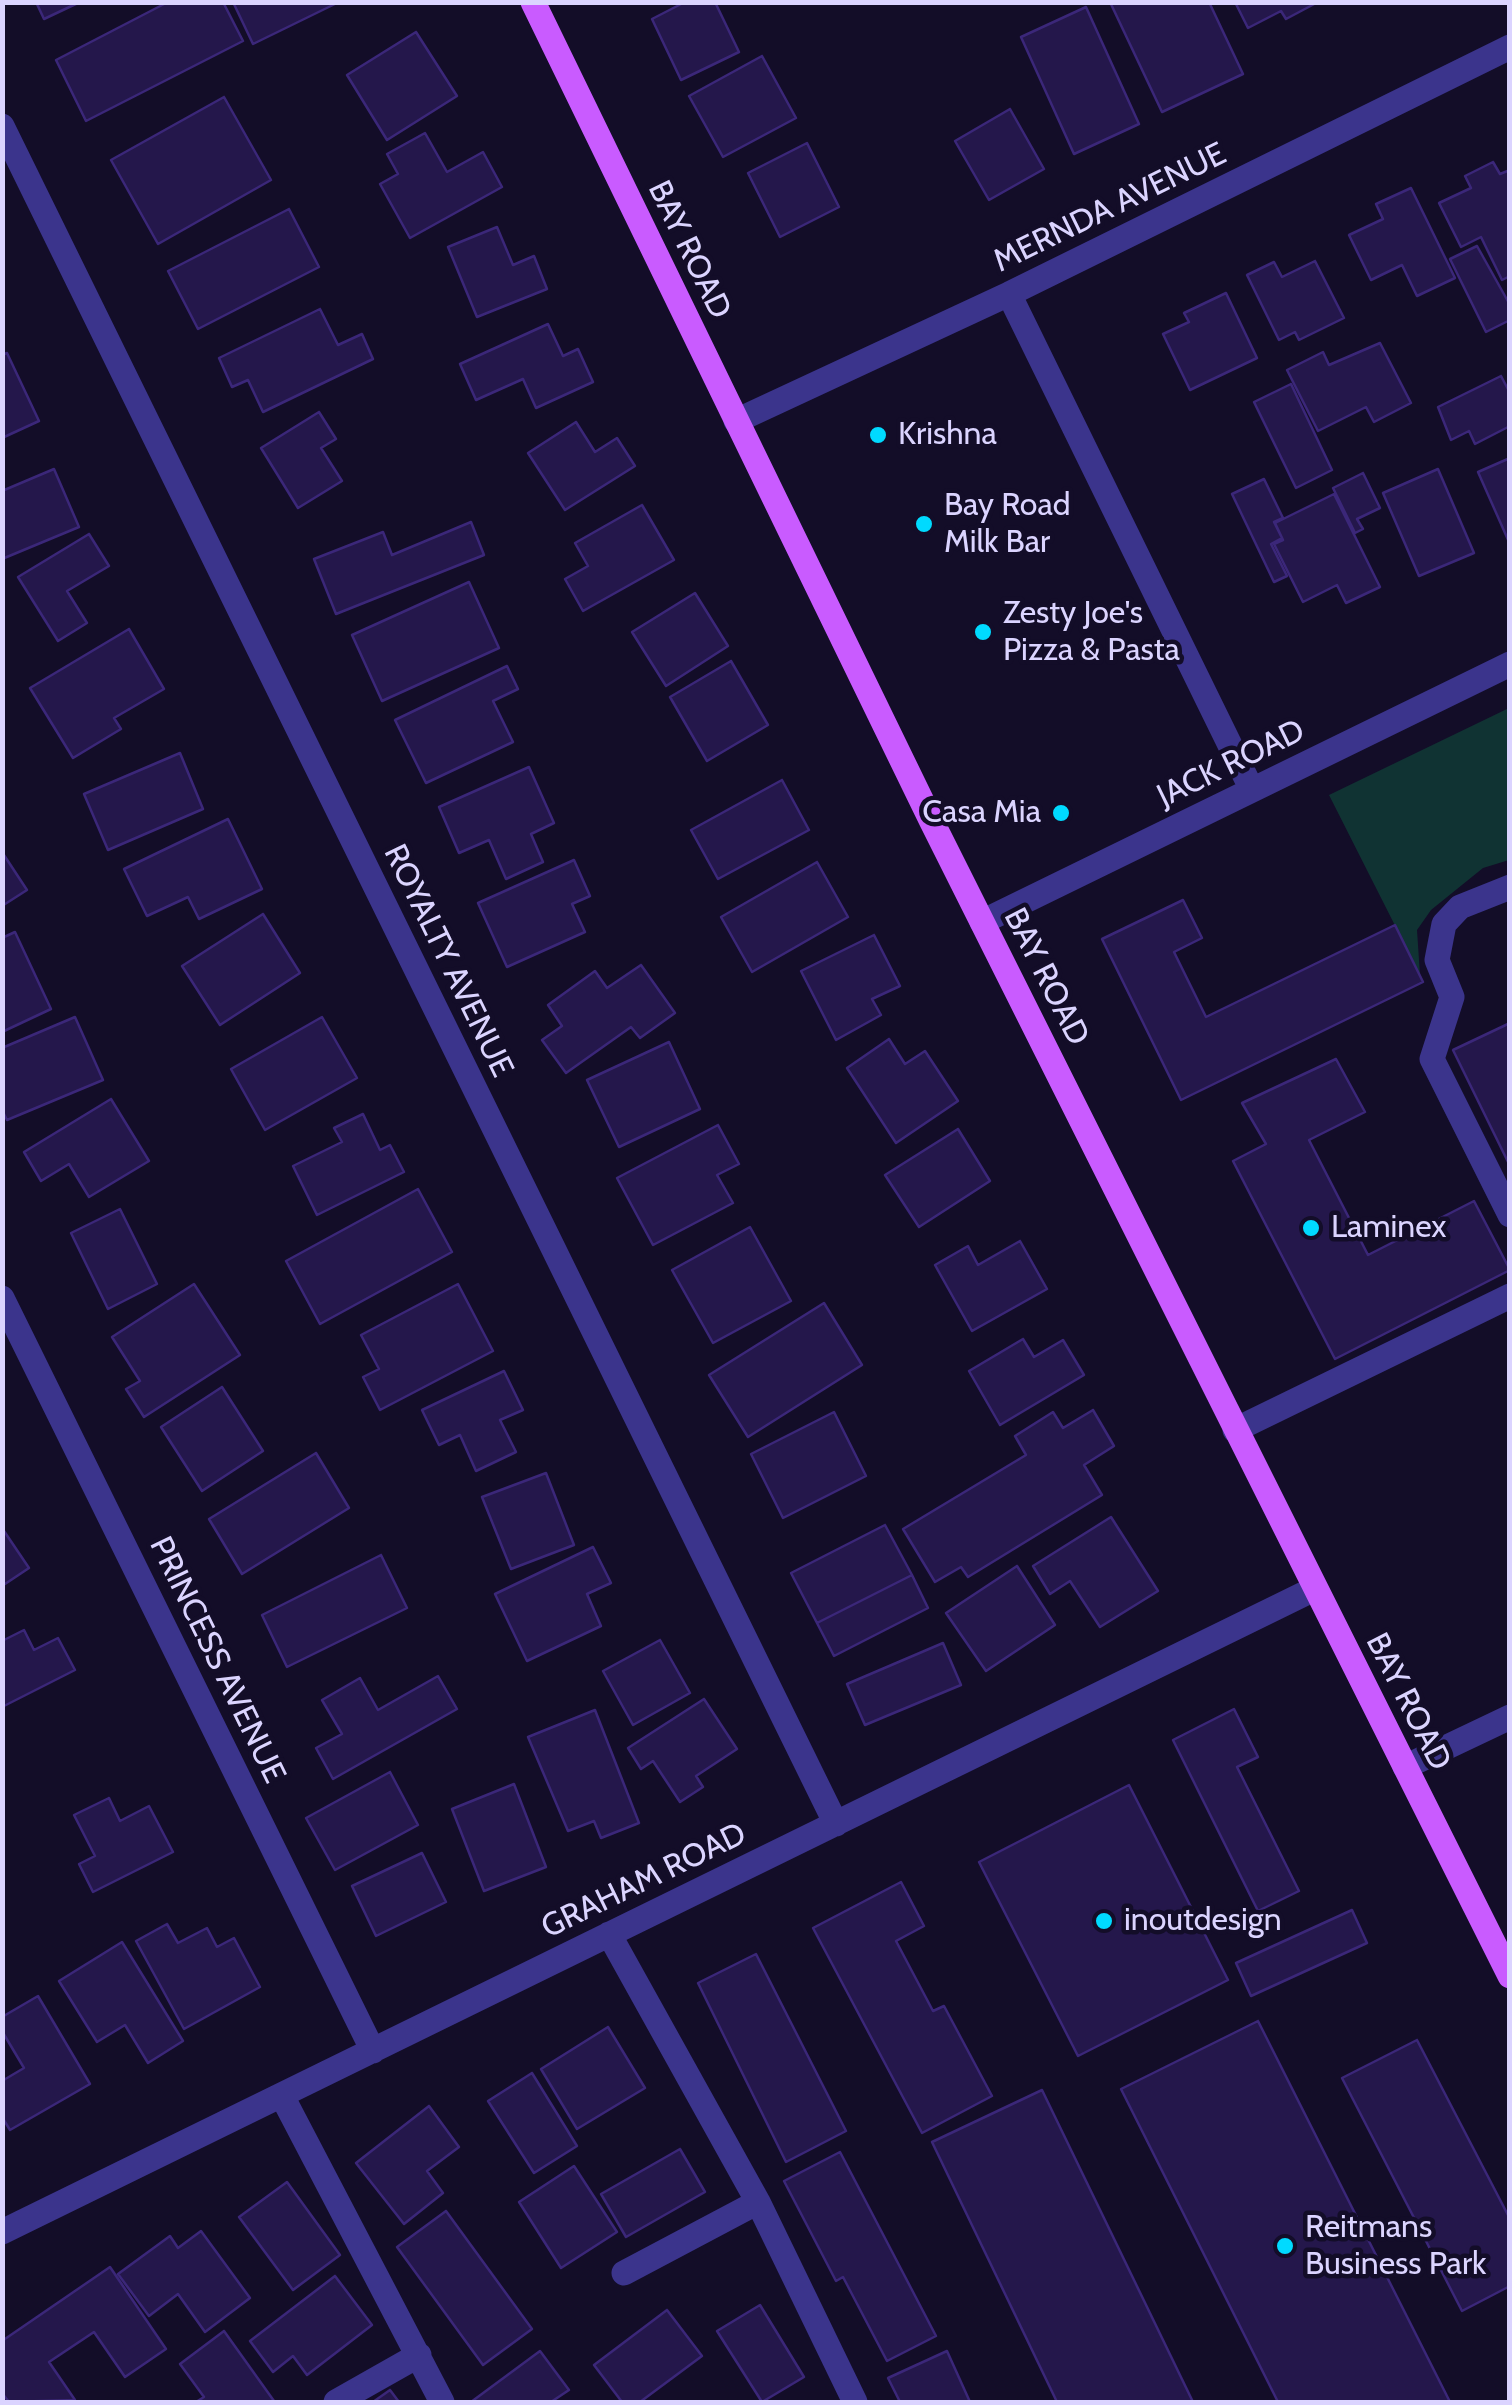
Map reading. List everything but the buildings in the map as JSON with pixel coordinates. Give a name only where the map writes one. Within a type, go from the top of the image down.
[{"type":"main road","name":"BAY ROAD","points":[[533,2],[982,922],[1510,1976]]},
{"type":"street","name":"MERNDA AVENUE","points":[[736,422],[1009,294],[1510,47]]},
{"type":"street","name":"ROYALTY AVENUE","points":[[2,126],[836,1824]]},
{"type":"street","points":[[1009,294],[1252,790]]},
{"type":"street","name":"JACK ROAD","points":[[982,922],[1510,664]]},
{"type":"street","points":[[1510,887],[1460,907],[1444,924],[1437,960],[1452,998],[1432,1059],[1510,1215]]},
{"type":"street","points":[[1235,1430],[1510,1296]]},
{"type":"street","name":"PRINCESS AVENUE","points":[[2,1298],[374,2051]]},
{"type":"street","name":"GRAHAM ROAD","points":[[2,2232],[1314,1589]]},
{"type":"street","points":[[1405,1767],[1510,1717]]},
{"type":"street","points":[[609,1934],[758,2202],[855,2402]]},
{"type":"street","points":[[282,2096],[442,2402]]},
{"type":"street","points":[[624,2273],[758,2202]]},
{"type":"street","points":[[336,2402],[419,2355]]},
{"type":"green space","points":[[1509,708],[1509,860],[1483,868],[1431,910],[1417,930],[1420,975],[1329,795]]},
{"type":"place","name":"Krishna","points":[[878,435]]},
{"type":"place","name":"Bay Road Milk Bar","points":[[924,524]]},
{"type":"place","name":"Zesty Joe's Pizza & Pasta","points":[[983,632]]},
{"type":"place","name":"Casa Mia","points":[[1061,813]]},
{"type":"place","name":"Laminex","points":[[1311,1228]]},
{"type":"place","name":"inoutdesign","points":[[1104,1921]]},
{"type":"place","name":"Reitmans Business Park","points":[[1285,2246]]}]
